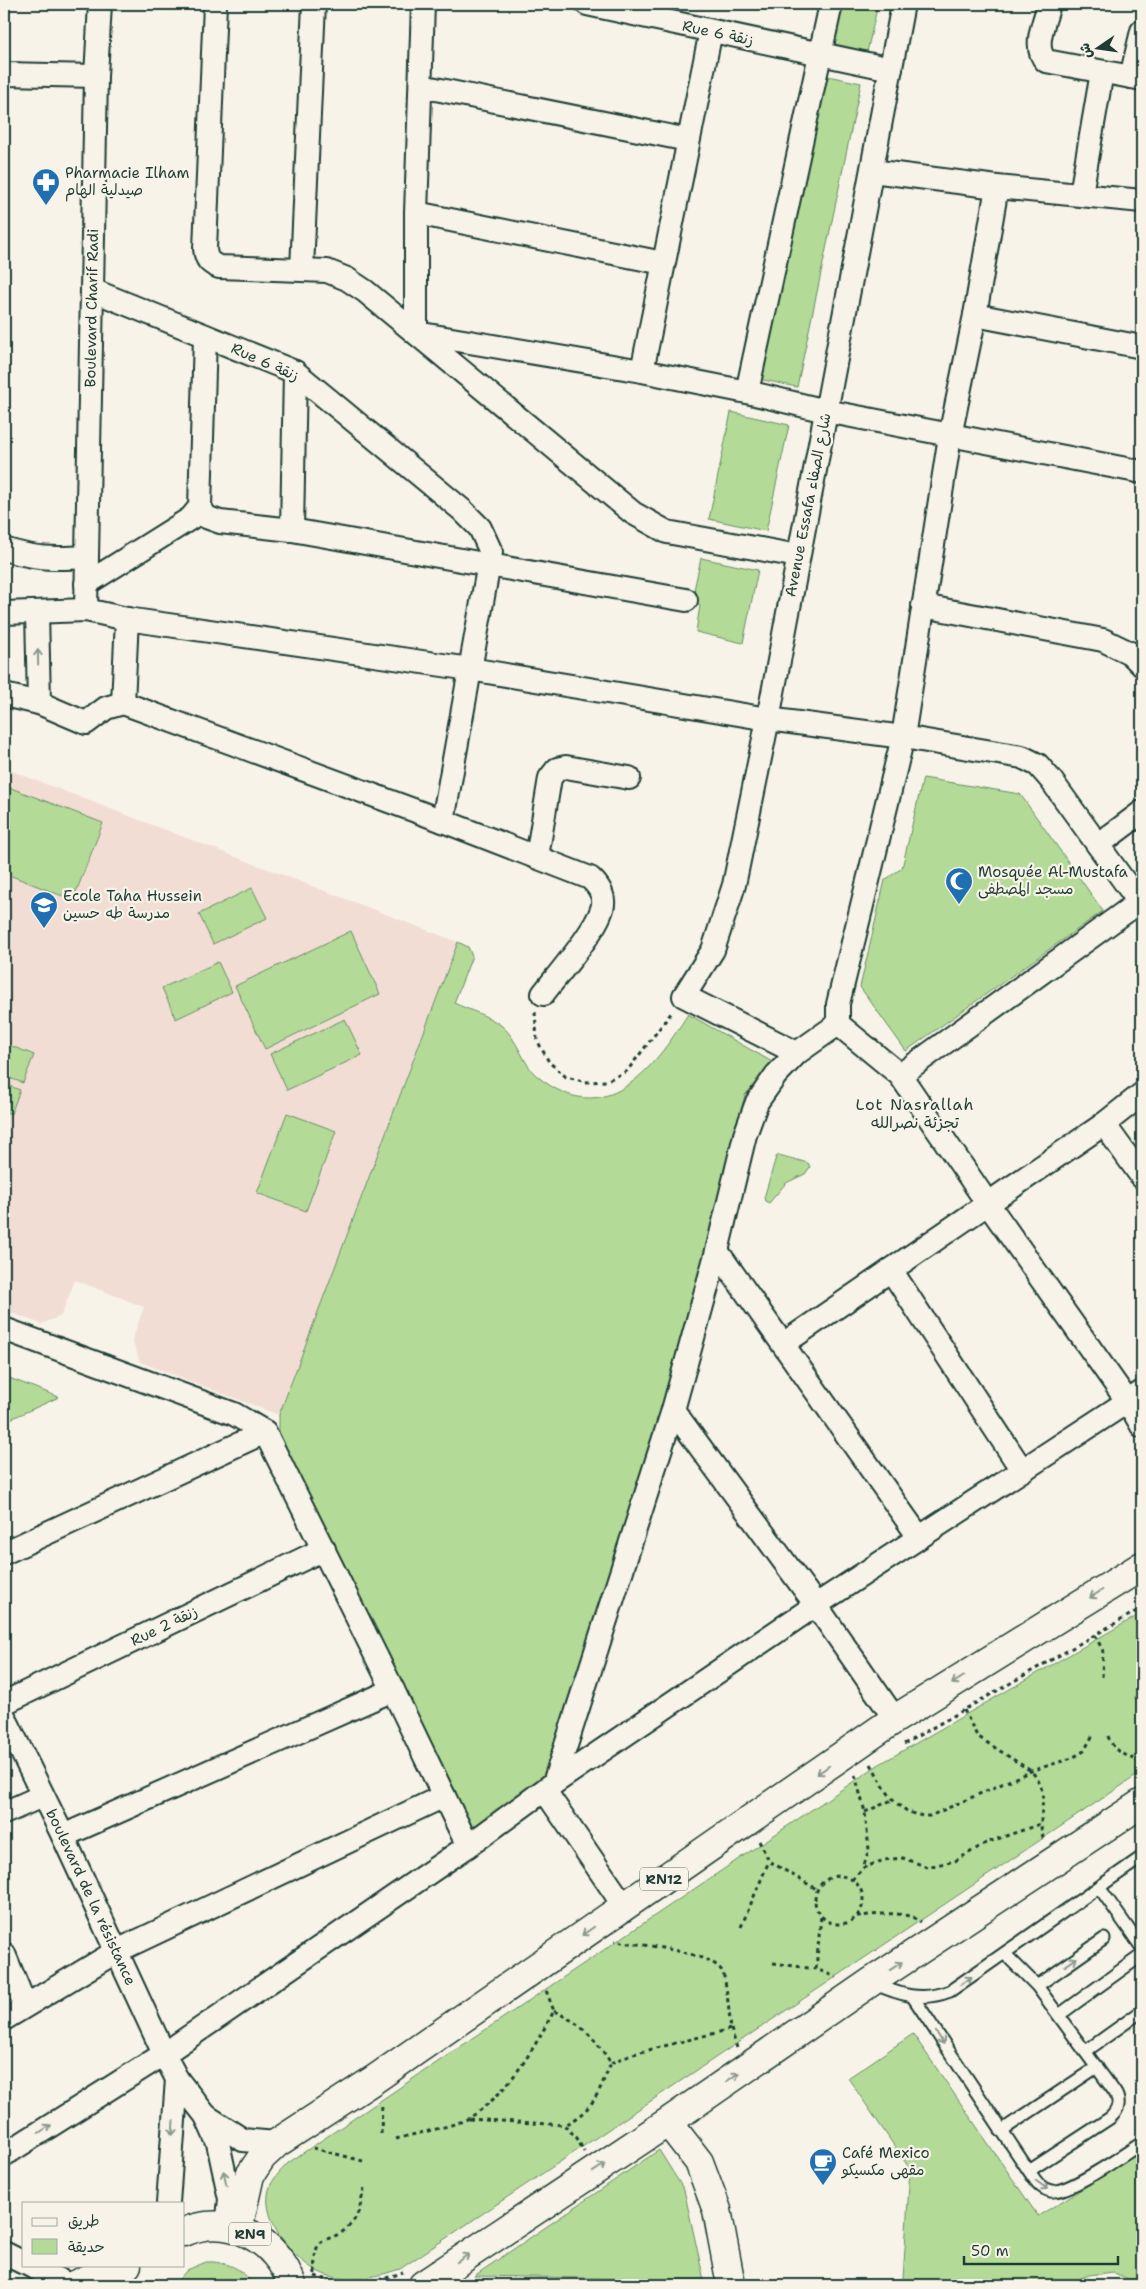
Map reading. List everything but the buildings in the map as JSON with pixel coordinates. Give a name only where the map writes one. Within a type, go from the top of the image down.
[{"type":"main road","name":"RN12","points":[[232,2228],[250,2175],[262,2157],[277,2143],[375,2079],[895,1719],[1142,1566]]},
{"type":"main road","points":[[423,2285],[668,2122],[871,1982],[1142,1803]]},
{"type":"main road","points":[[668,2122],[699,2162],[717,2210],[731,2285]]},
{"type":"main road","name":"RN9","points":[[185,2232],[201,2227],[232,2228],[256,2237],[272,2250],[284,2266],[303,2281]]},
{"type":"main road","points":[[74,2285],[100,2273],[124,2266]]},
{"type":"main road","points":[[136,2285],[145,2266]]},
{"type":"street","name":"Boulevard Charif Radi","points":[[86,610],[96,76],[100,4]]},
{"type":"street","points":[[215,4],[206,257],[211,264],[219,267],[327,270],[347,279],[365,291],[633,513],[667,532],[798,556]]},
{"type":"street","points":[[302,270],[314,4]]},
{"type":"street","points":[[416,333],[416,213],[423,4]]},
{"type":"street","name":"Rue 6 زنقة","points":[[587,4],[891,69]]},
{"type":"street","points":[[747,392],[831,4]]},
{"type":"street","name":"Avenue Essafa شارع الصفاء","points":[[684,996],[713,950],[734,885],[768,718],[903,4]]},
{"type":"street","points":[[1049,4],[1041,36],[1041,56],[1046,61],[1137,78],[1142,31]]},
{"type":"street","points":[[642,371],[711,31]]},
{"type":"street","points":[[1081,194],[1102,72]]},
{"type":"street","points":[[4,74],[96,76]]},
{"type":"street","points":[[421,86],[688,140]]},
{"type":"street","points":[[872,171],[997,187],[1142,201]]},
{"type":"street","points":[[838,1024],[838,1004],[903,737],[950,436],[975,315],[997,187]]},
{"type":"street","points":[[416,213],[663,263]]},
{"type":"street","name":"Rue 6 زنقة","points":[[92,290],[295,372],[462,510],[480,528],[491,552],[443,821]]},
{"type":"street","points":[[975,315],[1142,346]]},
{"type":"street","points":[[416,333],[642,371],[747,392],[826,411],[1142,472]]},
{"type":"street","points":[[205,336],[200,507],[206,517],[220,522],[292,530],[686,600]]},
{"type":"street","points":[[292,530],[295,372]]},
{"type":"street","points":[[86,584],[191,518],[200,507]]},
{"type":"street","points":[[4,549],[26,556],[50,559],[86,557]]},
{"type":"street","points":[[923,606],[1103,640],[1130,653],[1142,665]]},
{"type":"street","points":[[4,613],[86,610],[127,619],[470,670],[768,718],[903,737],[1022,757],[1038,765],[1051,780],[1141,904],[900,1075]]},
{"type":"street","points":[[36,612],[39,703]]},
{"type":"street","points":[[123,703],[127,619]]},
{"type":"street","points":[[4,695],[39,703],[86,723],[106,708],[123,703],[443,821],[590,878],[597,884],[602,895],[603,908],[596,923],[543,994]]},
{"type":"street","points":[[537,857],[550,778],[557,769],[566,767],[629,778]]},
{"type":"street","points":[[1098,845],[1142,812]]},
{"type":"street","points":[[684,996],[797,1053]]},
{"type":"street","points":[[624,1906],[550,1787],[673,1410],[745,1135],[757,1102],[776,1075],[797,1053],[838,1024]]},
{"type":"street","points":[[838,1024],[900,1075],[988,1204],[1135,1397],[1142,1426]]},
{"type":"street","points":[[783,1344],[1104,1124],[1142,1094]]},
{"type":"street","points":[[1104,1124],[1142,1177]]},
{"type":"street","points":[[716,1251],[919,1537]]},
{"type":"street","points":[[891,1270],[1022,1470]]},
{"type":"street","points":[[4,1329],[234,1414],[265,1432],[468,1846]]},
{"type":"street","points":[[4,2155],[164,2054],[816,1605],[1135,1397]]},
{"type":"street","points":[[673,1410],[816,1605],[895,1719]]},
{"type":"street","points":[[4,1552],[265,1432]]},
{"type":"street","name":"Rue 2 زنقة","points":[[4,1703],[324,1549]]},
{"type":"street","points":[[63,1836],[393,1690]]},
{"type":"street","name":"boulevard de la résistance","points":[[4,1716],[63,1836],[164,2054],[177,2079],[206,2116]]},
{"type":"street","points":[[4,1813],[42,1796]]},
{"type":"street","points":[[4,2019],[117,1951],[444,1796]]},
{"type":"street","points":[[4,1954],[25,2005]]},
{"type":"street","points":[[168,2202],[177,2079]]},
{"type":"street","points":[[206,2116],[243,2140],[277,2143]]},
{"type":"street","points":[[206,2116],[218,2143],[230,2199],[232,2228]]},
{"type":"street","points":[[4,2253],[22,2262]]},
{"type":"street","points":[[31,2266],[69,2285]]},
{"type":"lane","points":[[871,1982],[901,1995],[913,1997],[938,1995],[950,1991],[1142,1857]]},
{"type":"lane","points":[[1099,1888],[1142,1948]]},
{"type":"lane","points":[[1037,1986],[1104,1939]]},
{"type":"lane","points":[[1004,1954],[1037,1986],[1086,2051],[1117,2096],[1118,2102],[1114,2114],[1028,2172]]},
{"type":"lane","points":[[1059,2015],[1142,1955]]},
{"type":"lane","points":[[913,1997],[1028,2172],[1043,2188],[1050,2191],[1066,2190],[1142,2143]]},
{"type":"lane","points":[[1086,2051],[1142,2012]]},
{"type":"lane","points":[[1001,2131],[1096,2066]]},
{"type":"path","points":[[543,994],[535,1012],[536,1040],[549,1062],[566,1077],[587,1082],[606,1081],[627,1071],[684,996]]},
{"type":"path","points":[[1096,1635],[1103,1651],[1102,1677]]},
{"type":"path","points":[[1135,1698],[1142,1694]]},
{"type":"path","points":[[964,1710],[976,1736],[1031,1771],[1038,1778],[1044,1808],[1040,1824],[1046,1845]]},
{"type":"path","points":[[871,1764],[892,1800],[906,1812],[920,1816],[930,1816],[1031,1771],[1072,1758],[1084,1751],[1094,1735]]},
{"type":"path","points":[[1108,1736],[1110,1744],[1119,1752],[1142,1763]]},
{"type":"path","points":[[852,1880],[863,1868],[869,1850],[865,1812],[855,1775]]},
{"type":"path","points":[[865,1812],[892,1800]]},
{"type":"path","points":[[863,1868],[884,1860],[903,1858],[927,1867],[955,1861],[986,1842],[1040,1824]]},
{"type":"path","points":[[758,1840],[769,1861],[818,1890]]},
{"type":"path","points":[[741,1927],[769,1861]]},
{"type":"path","points":[[816,1969],[821,1916],[816,1901],[818,1890],[822,1884],[834,1877],[843,1876],[858,1885],[862,1892],[863,1902],[857,1916]]},
{"type":"path","points":[[821,1916],[827,1921],[844,1924],[857,1916],[904,1914],[914,1917],[925,1926]]},
{"type":"path","points":[[609,1941],[691,1954],[716,1964],[723,1972],[731,2029],[738,2050]]},
{"type":"path","points":[[773,1963],[816,1969],[844,1980]]},
{"type":"path","points":[[544,1985],[554,2011],[575,2021],[596,2040],[611,2063]]},
{"type":"path","points":[[468,2118],[505,2087],[530,2055],[554,2011]]},
{"type":"path","points":[[396,2139],[468,2118],[564,2125],[581,2116],[594,2100],[611,2063],[629,2055],[731,2029]]},
{"type":"path","points":[[381,2134],[382,2094]]},
{"type":"path","points":[[564,2125],[577,2138],[584,2152]]},
{"type":"path","points":[[306,2146],[363,2161]]},
{"type":"path","points":[[303,2281],[314,2259],[316,2247],[323,2240],[344,2231],[358,2215],[364,2188]]},
{"type":"shaded area","points":[[4,768],[458,942],[279,1415],[140,1362],[132,1340],[144,1307],[75,1280],[61,1316],[41,1324],[4,1310]]},
{"type":"green space","points":[[838,4],[878,4],[867,52],[829,45]]},
{"type":"green space","points":[[823,75],[861,83],[797,387],[759,379]]},
{"type":"green space","points":[[731,412],[789,425],[766,531],[709,519]]},
{"type":"green space","points":[[701,558],[758,570],[743,643],[696,632],[700,605],[691,604]]},
{"type":"green space","points":[[923,778],[1020,794],[1103,911],[906,1051],[860,987],[885,880],[902,868]]},
{"type":"green space","points":[[11,788],[103,823],[73,900],[4,873],[4,808]]},
{"type":"green space","points":[[252,888],[267,918],[213,944],[199,914]]},
{"type":"green space","points":[[351,931],[380,994],[265,1049],[235,986]]},
{"type":"green space","points":[[458,942],[468,947],[472,956],[454,1003],[485,1016],[502,1026],[512,1037],[532,1071],[562,1092],[584,1098],[605,1096],[625,1087],[643,1073],[659,1055],[688,1014],[774,1063],[745,1095],[678,1361],[550,1772],[474,1833],[279,1438],[279,1415]]},
{"type":"green space","points":[[218,962],[232,992],[176,1019],[162,988]]},
{"type":"green space","points":[[345,1019],[362,1055],[287,1090],[270,1054]]},
{"type":"green space","points":[[4,1043],[34,1055],[23,1083],[4,1076]]},
{"type":"green space","points":[[4,1084],[20,1090],[11,1114],[4,1111]]},
{"type":"green space","points":[[287,1113],[336,1131],[306,1211],[257,1193]]},
{"type":"green space","points":[[779,1155],[808,1163],[810,1167],[805,1174],[786,1183],[769,1203],[764,1198],[776,1157]]},
{"type":"green space","points":[[4,1376],[59,1397],[4,1422]]},
{"type":"green space","points":[[1142,1613],[1142,1772],[400,2269],[365,2278],[338,2278],[329,2276],[307,2264],[286,2244],[272,2220],[268,2207],[268,2195],[272,2182],[288,2163],[878,1765]]},
{"type":"green space","points":[[913,2034],[1038,2216],[1142,2152],[1142,2285],[1112,2272],[1089,2275],[1069,2283],[903,2279],[910,2169],[848,2078]]},
{"type":"green space","points":[[659,2150],[684,2190],[704,2280],[474,2276]]},
{"type":"green space","points":[[206,2262],[227,2264],[244,2274],[253,2285],[174,2285],[187,2270]]},
{"type":"place","name":"Pharmacie Ilham صيدلية الهام","points":[[46,206]]},
{"type":"place","name":"Mosquée Al-Mustafa مسجد المصطفى","points":[[959,905]]},
{"type":"place","name":"Ecole Taha Hussein مدرسة طه حسين","points":[[44,929]]},
{"type":"place","name":"Café Mexico مقهى مكسيكو","points":[[823,2186]]},
{"type":"district","name":"Lot Nasrallah تجزئة نصرالله","points":[[915,1113]]}]
